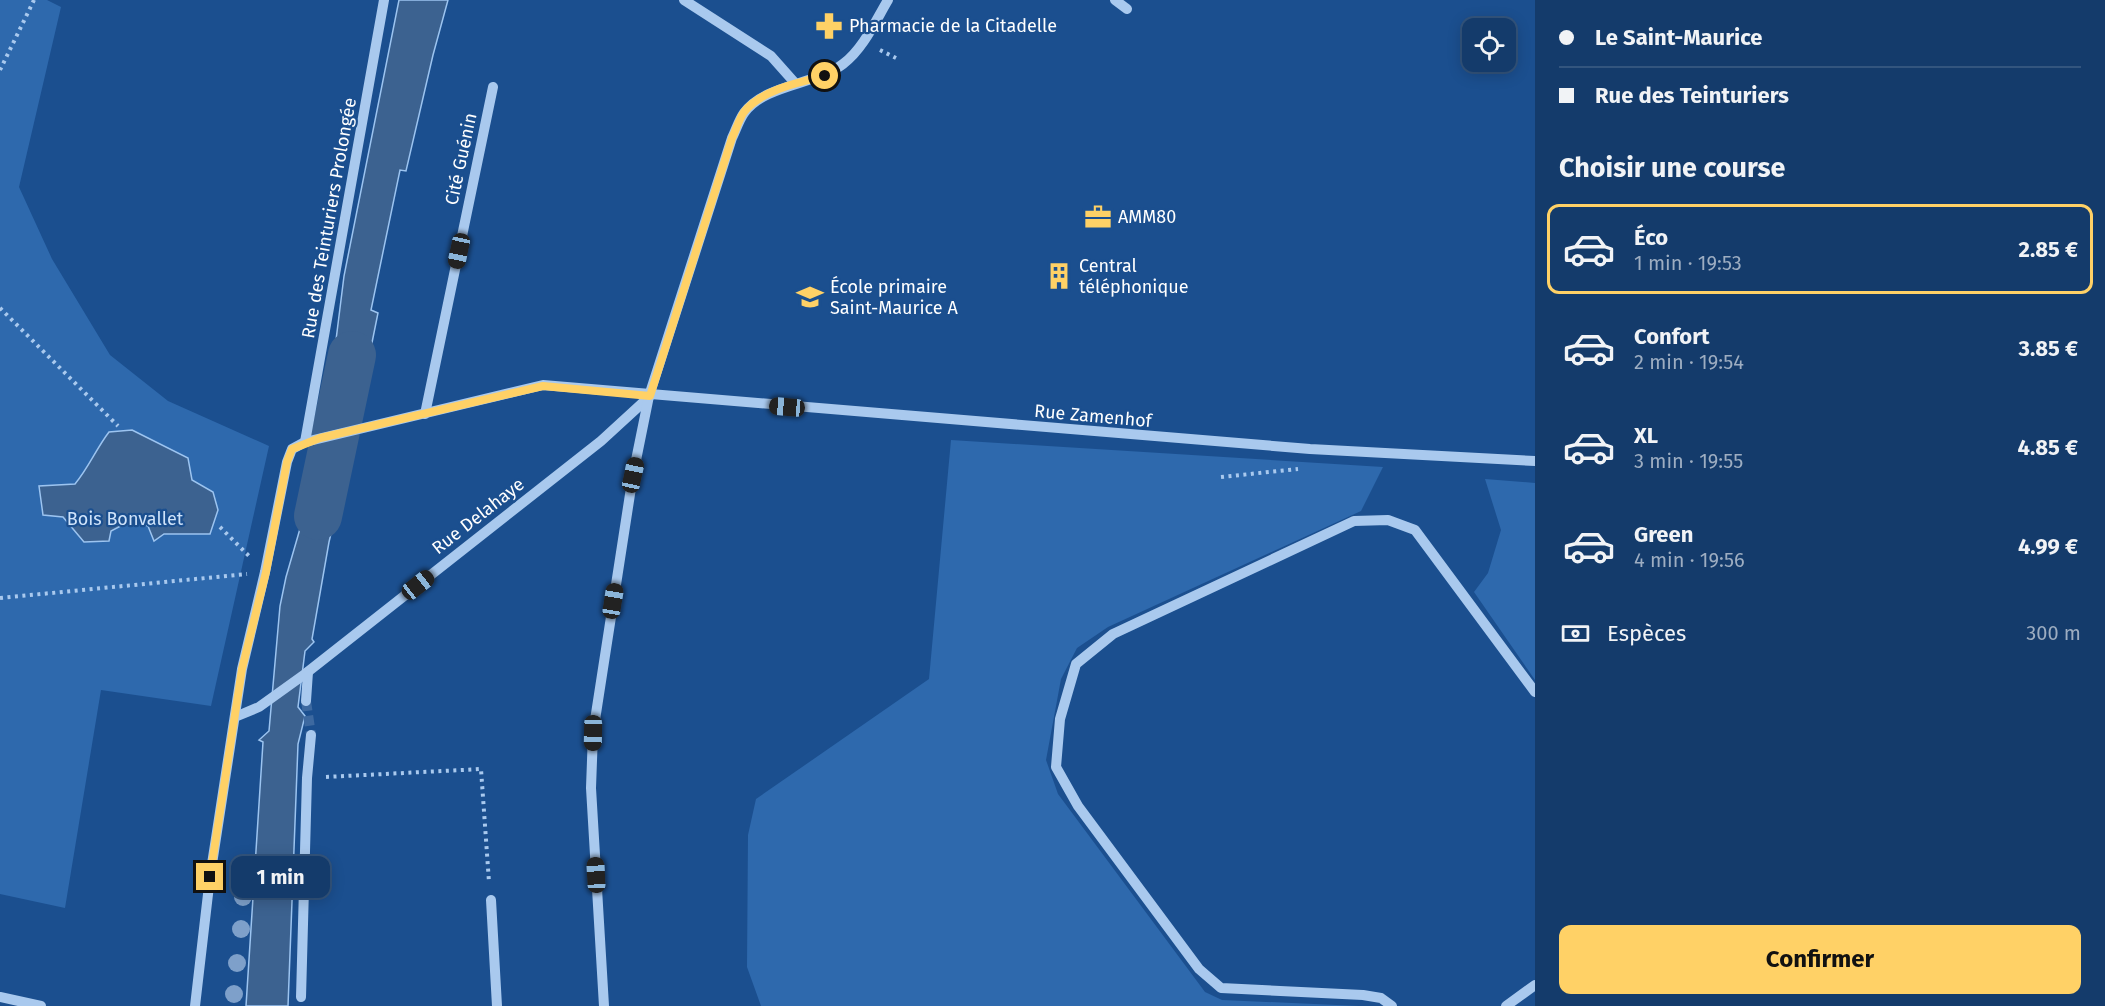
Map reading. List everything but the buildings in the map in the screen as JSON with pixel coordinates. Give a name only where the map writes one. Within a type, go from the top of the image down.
[{"type":"street","name":"Rue des Teinturiers Prolongée","points":[[305,442],[384,0]]},
{"type":"street","points":[[684,0],[771,56],[795,83]]},
{"type":"street","points":[[604,1006],[591,788],[593,733],[633,475],[650,396],[732,138],[745,112],[760,99],[795,83],[825,76],[844,63],[863,42],[888,0]]},
{"type":"street","points":[[1115,0],[1128,9]]},
{"type":"street","name":"Cité Guénin","points":[[425,414],[493,87]]},
{"type":"street","name":"Rue Zamenhof","points":[[305,442],[543,386],[922,419],[1359,452],[1535,461]]},
{"type":"street","name":"Rue Delahaye","points":[[235,717],[259,707],[307,673],[601,441],[650,396]]},
{"type":"street","points":[[195,1006],[210,877],[242,669],[266,572],[287,462],[292,449],[305,442]]},
{"type":"street","points":[[1392,1006],[1381,998],[1363,996],[1221,988],[1199,969],[1078,806],[1056,767],[1060,719],[1076,664],[1113,634],[1354,521],[1388,520],[1414,530],[1535,692]]},
{"type":"street","points":[[306,701],[307,673]]},
{"type":"street","points":[[301,997],[307,778],[311,735]]},
{"type":"street","points":[[491,900],[497,1006]]},
{"type":"street","points":[[1506,1006],[1535,985]]},
{"type":"street","points":[[0,997],[41,1006]]},
{"type":"path","points":[[0,70],[34,0]]},
{"type":"path","points":[[0,308],[118,426]]},
{"type":"path","points":[[220,527],[266,572]]},
{"type":"path","points":[[0,598],[266,572]]},
{"type":"path","points":[[307,778],[481,769],[491,900]]},
{"type":"green space","name":"Bois Bonvallet","points":[[0,0],[47,0],[61,7],[19,187],[52,259],[110,355],[168,401],[269,446],[211,706],[101,690],[65,908],[0,894]]},
{"type":"green space","points":[[951,440],[1383,467],[1361,511],[1108,627],[1077,648],[1061,679],[1046,760],[1058,794],[1205,992],[1222,1000],[1359,1006],[761,1006],[747,967],[748,835],[756,799],[929,679]]},
{"type":"green space","points":[[1485,479],[1535,483],[1535,680],[1474,592],[1488,573],[1501,530]]},
{"type":"shaded area","points":[[399,0],[448,0],[406,171],[400,170],[371,310],[378,313],[357,417],[326,420],[344,276]]},
{"type":"shaded area","points":[[132,430],[188,458],[192,480],[213,492],[218,510],[210,534],[164,534],[154,541],[148,526],[130,521],[111,531],[109,541],[84,542],[63,517],[43,515],[39,486],[75,484],[109,432]]},
{"type":"shaded area","points":[[351,448],[337,497],[339,500],[329,542],[312,639],[314,642],[305,651],[298,707],[305,716],[298,744],[288,1006],[246,1006],[263,742],[259,740],[269,731],[280,606],[286,577],[322,453]]},
{"type":"waterway","points":[[318,516],[352,355]]},
{"type":"tunnel","points":[[306,701],[311,735]]},
{"type":"place","name":"Pharmacie de la Citadelle","points":[[829,26]]},
{"type":"place","name":"AMM80","points":[[1098,217]]},
{"type":"place","name":"Central téléphonique","points":[[1059,276]]},
{"type":"place","name":"École primaire Saint-Maurice A","points":[[810,297]]},
{"type":"route","points":[[210,877],[242,669],[266,572],[287,462],[292,449],[320,438],[543,386],[650,396],[732,138],[745,112],[760,99],[795,83],[825,76]]}]
